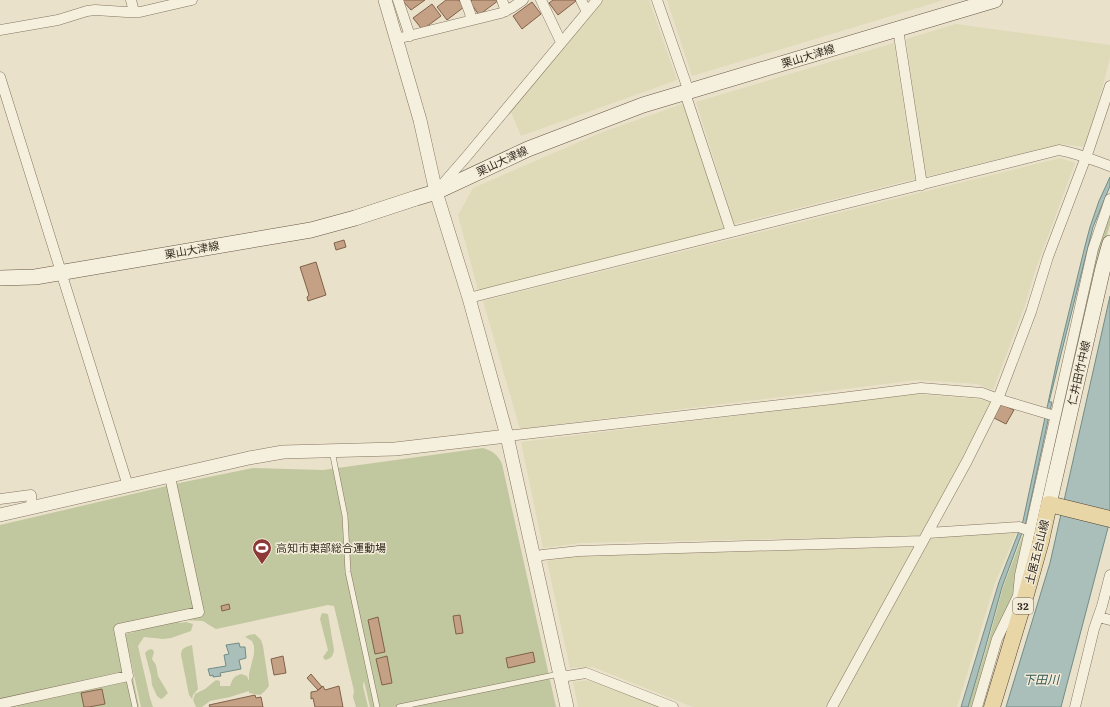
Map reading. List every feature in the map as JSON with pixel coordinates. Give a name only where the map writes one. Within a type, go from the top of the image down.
[{"type":"main road","name":"栗山大津線","points":[[0,278],[35,277],[311,230],[355,218],[436,192],[528,149],[643,105],[898,29],[963,5],[995,0]]},
{"type":"main road","name":"仁井田竹中線","points":[[1052,504],[1103,268],[1110,243]]},
{"type":"main road","points":[[1052,504],[1110,519]]},
{"type":"main road","name":"土居五台山線","points":[[992,707],[1022,597],[1052,504]]},
{"type":"street","points":[[131,0],[134,12]]},
{"type":"street","points":[[0,30],[58,20],[87,11],[140,12],[192,0]]},
{"type":"street","points":[[385,0],[420,120],[436,192],[469,298],[507,436],[534,558],[566,675],[567,707]]},
{"type":"street","points":[[398,0],[410,36]]},
{"type":"street","points":[[465,0],[471,20]]},
{"type":"street","points":[[502,0],[506,10]]},
{"type":"street","points":[[396,39],[501,13],[523,0]]},
{"type":"street","points":[[541,0],[561,42]]},
{"type":"street","points":[[581,0],[587,12]]},
{"type":"street","points":[[436,192],[597,0]]},
{"type":"street","points":[[657,0],[730,232]]},
{"type":"street","points":[[898,29],[922,185]]},
{"type":"street","points":[[0,77],[128,486]]},
{"type":"street","points":[[832,707],[967,461],[998,399],[1031,312],[1048,257],[1086,157],[1110,86]]},
{"type":"street","points":[[469,298],[630,256],[1059,150],[1067,151],[1110,166]]},
{"type":"street","points":[[977,707],[997,639],[1022,597],[1020,575],[1055,416],[1093,249],[1110,199]]},
{"type":"street","points":[[0,515],[249,458],[283,452],[395,450],[921,388],[982,393],[1055,416]]},
{"type":"street","points":[[0,704],[128,676],[118,629],[199,612],[170,477]]},
{"type":"street","points":[[0,499],[31,495],[32,508]]},
{"type":"street","points":[[534,558],[542,555],[579,551],[926,537],[1019,527],[1030,531]]},
{"type":"street","points":[[1074,707],[1110,575]]},
{"type":"street","points":[[1098,617],[1110,620]]},
{"type":"street","points":[[566,675],[586,673],[673,707]]},
{"type":"lane","points":[[332,451],[345,516],[348,572],[376,707]]},
{"type":"lane","points":[[399,707],[566,675]]},
{"type":"lane","points":[[128,676],[135,707]]},
{"type":"shaded area","points":[[601,0],[649,0],[677,80],[521,136],[511,112],[550,61]]},
{"type":"shaded area","points":[[667,0],[944,0],[692,76]]},
{"type":"shaded area","points":[[956,24],[1110,45],[1110,58],[1085,147],[1062,144],[925,177],[906,39]]},
{"type":"shaded area","points":[[894,43],[915,179],[734,224],[696,102]]},
{"type":"shaded area","points":[[685,103],[724,229],[478,290],[458,215],[473,188],[600,133]]},
{"type":"shaded area","points":[[1060,158],[1075,163],[1035,271],[1025,305],[993,390],[977,384],[917,380],[520,429],[483,301]]},
{"type":"shaded area","points":[[915,394],[978,399],[991,402],[921,536],[580,543],[543,548],[521,442]]},
{"type":"shaded area","points":[[1017,531],[995,583],[957,707],[838,707],[930,537]]},
{"type":"shaded area","points":[[916,547],[826,707],[693,707],[593,667],[570,668],[547,561],[582,555]]},
{"type":"shaded area","points":[[590,680],[659,707],[578,707],[573,682]]},
{"type":"green space","points":[[1110,208],[1110,225],[1099,260],[1036,538],[1022,574],[1093,259]]},
{"type":"green space","name":"高知市東部総合運動場","points":[[483,448],[490,450],[495,454],[502,464],[556,707],[370,707],[364,681],[363,686],[368,707],[356,707],[353,697],[354,691],[334,606],[328,605],[216,629],[203,621],[184,620],[178,622],[193,624],[191,631],[171,638],[163,639],[144,637],[138,646],[153,707],[141,707],[125,634],[135,631],[124,633],[139,707],[0,707],[0,525],[184,482],[253,468],[323,470]]},
{"type":"green space","points":[[1024,532],[1014,600],[975,707],[968,707],[986,650],[1003,587]]},
{"type":"green space","points":[[322,613],[328,614],[334,650],[331,657],[325,660],[323,657],[328,650],[320,619]]},
{"type":"green space","points":[[255,634],[261,640],[263,646],[269,686],[265,691],[260,695],[249,693],[249,691],[210,701],[202,707],[196,707],[193,700],[195,694],[205,689],[216,680],[220,681],[220,686],[230,686],[234,678],[241,674],[247,676],[249,681],[254,646],[252,641],[245,637]]},
{"type":"green space","points":[[192,645],[198,689],[193,695],[192,699],[189,695],[181,655],[184,648]]},
{"type":"green space","points":[[152,649],[154,652],[152,659],[156,665],[158,676],[168,693],[161,699],[157,696],[152,685],[145,653]]},
{"type":"water","points":[[1110,177],[1110,186],[1093,227],[1049,402],[1052,402],[1026,522],[1002,587],[968,707],[961,707],[999,582],[1023,521],[1057,361],[1085,246],[1099,201]]},
{"type":"water","name":"下田川","points":[[1110,296],[1110,520],[1061,707],[1006,707],[1050,563]]},
{"type":"water","points":[[239,643],[240,647],[245,647],[246,658],[239,660],[241,669],[220,673],[221,676],[210,676],[208,669],[226,666],[224,655],[229,654],[226,645]]},
{"type":"building","points":[[402,0],[425,0],[411,10]]},
{"type":"building","points":[[446,0],[459,0],[464,7],[447,20],[437,7]]},
{"type":"building","points":[[472,0],[499,0],[479,15],[470,2]]},
{"type":"building","points":[[553,0],[576,1],[558,15],[549,3]]},
{"type":"building","points":[[532,2],[541,14],[522,29],[513,16]]},
{"type":"building","points":[[432,4],[441,16],[426,27],[421,28],[413,18]]},
{"type":"building","points":[[344,240],[346,247],[336,250],[334,243]]},
{"type":"building","points":[[316,262],[326,295],[308,301],[307,297],[309,295],[300,267]]},
{"type":"building","points":[[1001,404],[1014,410],[1006,424],[994,418]]},
{"type":"building","points":[[229,604],[230,609],[222,611],[221,606]]},
{"type":"building","points":[[460,615],[463,633],[456,634],[453,616]]},
{"type":"building","points":[[378,617],[385,652],[375,654],[368,620]]},
{"type":"building","points":[[533,652],[535,662],[508,668],[506,658]]},
{"type":"building","points":[[283,656],[286,673],[274,675],[271,659]]},
{"type":"building","points":[[387,656],[392,683],[382,685],[376,659]]},
{"type":"building","points":[[311,674],[322,687],[318,690],[307,678]]},
{"type":"building","points":[[323,686],[325,690],[339,686],[343,707],[315,707],[313,698],[311,699],[311,692],[317,691]]},
{"type":"building","points":[[102,689],[105,704],[84,707],[81,693]]},
{"type":"building","points":[[255,695],[256,698],[261,697],[263,707],[210,707],[209,705]]},
{"type":"place","name":"高知市東部総合運動場","points":[[262,565]]}]
